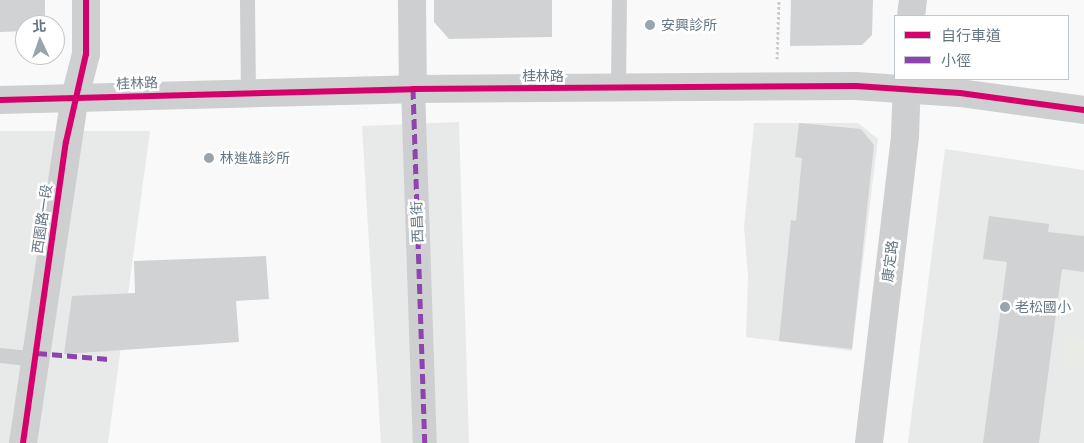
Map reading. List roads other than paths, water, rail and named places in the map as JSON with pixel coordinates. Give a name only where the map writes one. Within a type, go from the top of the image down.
[{"type":"street","name":"西園路一段","points":[[22,443],[36,359],[66,142],[86,54],[86,0]]},
{"type":"street","name":"西昌街","points":[[412,0],[413,88],[425,443]]},
{"type":"street","points":[[911,15],[913,0]]},
{"type":"street","name":"桂林路","points":[[0,100],[413,88],[618,89],[907,83],[1084,110]]},
{"type":"street","name":"康定路","points":[[869,443],[905,136],[907,83]]},
{"type":"lane","points":[[247,0],[248,92]]},
{"type":"lane","points":[[618,89],[619,0]]},
{"type":"lane","points":[[0,355],[36,359]]},
{"type":"place","name":"安興診所","points":[[650,25]]},
{"type":"place","name":"林進雄診所","points":[[209,158]]},
{"type":"place","name":"老松國小","points":[[1005,307]]}]
